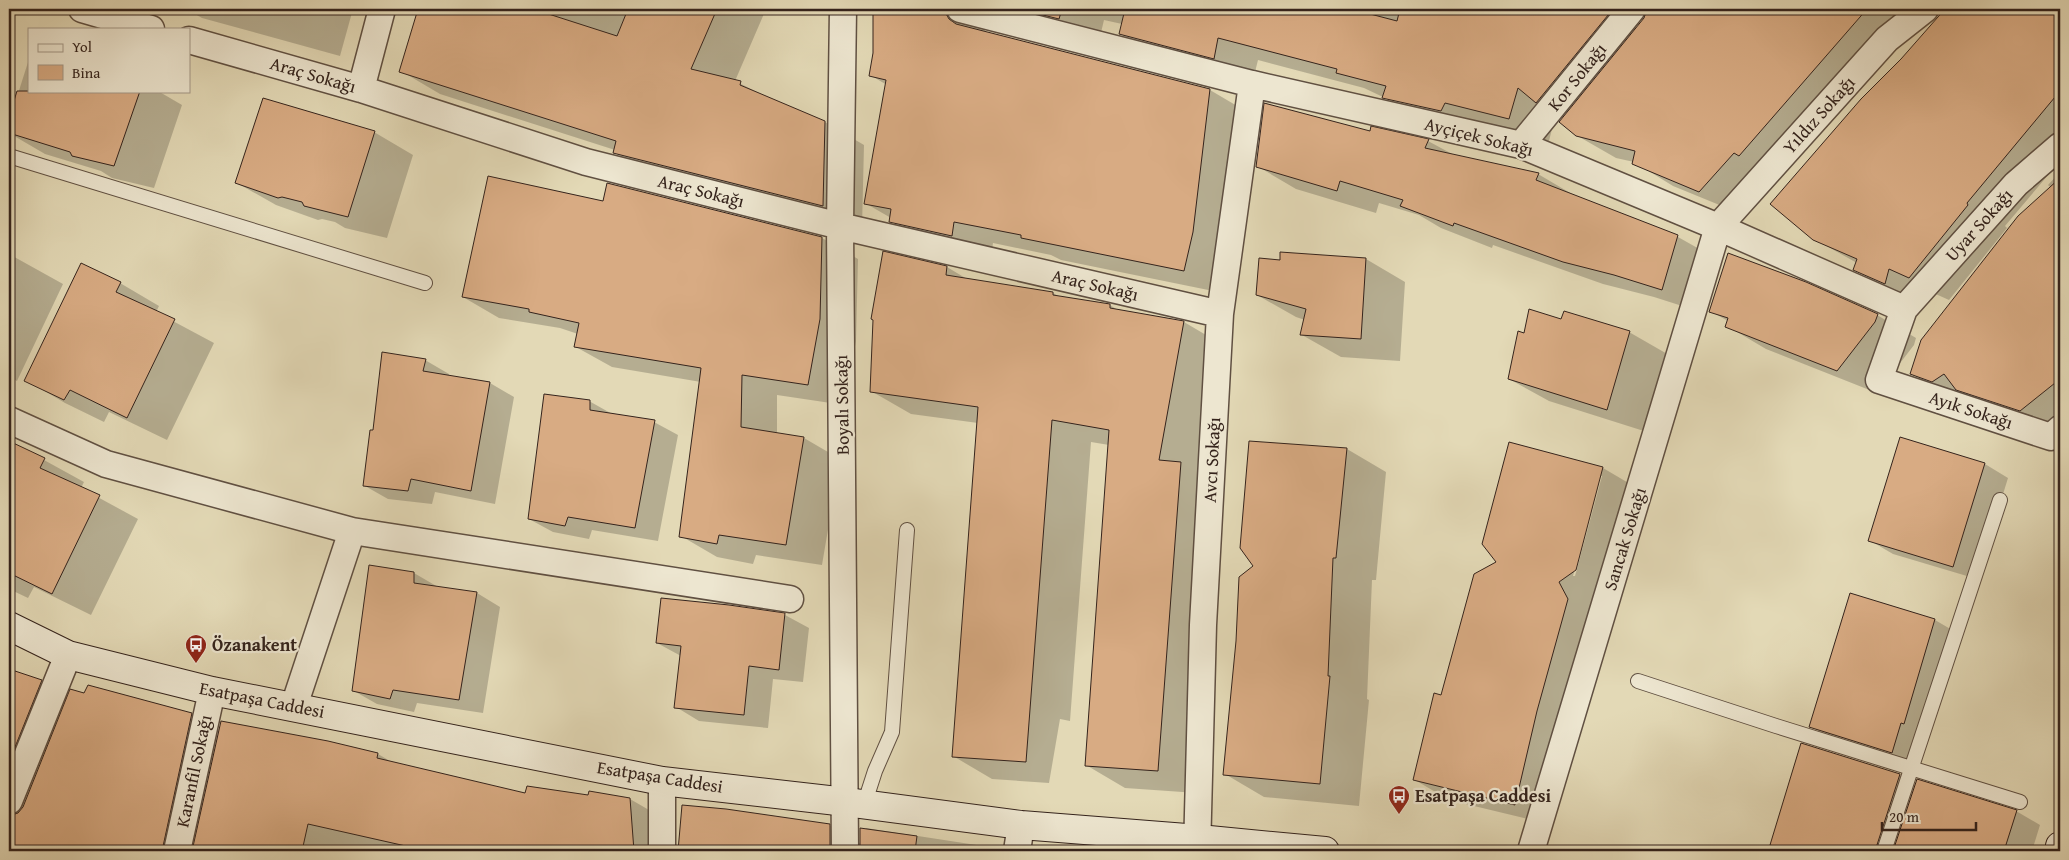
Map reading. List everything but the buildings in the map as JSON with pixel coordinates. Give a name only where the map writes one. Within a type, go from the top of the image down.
[{"type":"street","points":[[82,9],[148,28]]},
{"type":"street","points":[[361,89],[382,9]]},
{"type":"street","name":"Boyalı Sokağı","points":[[844,9],[840,226],[855,803],[846,851]]},
{"type":"street","name":"Ayçiçek Sokağı","points":[[960,9],[1252,84],[1521,145],[1718,227],[1904,308]]},
{"type":"street","name":"Kor Sokağı","points":[[1521,145],[1632,9]]},
{"type":"street","name":"Yıldız Sokağı","points":[[1718,227],[1887,39],[1925,9]]},
{"type":"street","name":"Araç Sokağı","points":[[190,40],[361,89],[586,162],[840,226],[1220,314]]},
{"type":"street","name":"Avcı Sokağı","points":[[1198,845],[1202,624],[1220,314],[1252,84]]},
{"type":"street","name":"Uyar Sokağı","points":[[1904,308],[2016,184],[2060,146]]},
{"type":"street","name":"Sancak Sokağı","points":[[1532,851],[1718,227]]},
{"type":"street","name":"Ayık Sokağı","points":[[1904,308],[1879,380],[2051,437],[2060,429]]},
{"type":"street","points":[[9,420],[106,464],[352,531],[790,599]]},
{"type":"street","points":[[294,706],[352,531]]},
{"type":"street","name":"Esatpaşa Caddesi","points":[[9,626],[68,655],[212,691],[662,781],[855,803],[1019,838],[1325,851]]},
{"type":"street","points":[[9,801],[68,655]]},
{"type":"street","name":"Karanfil Sokağı","points":[[177,851],[212,691]]},
{"type":"street","points":[[662,781],[662,851]]},
{"type":"street","points":[[2058,851],[2060,846]]},
{"type":"lane","points":[[9,156],[425,283]]},
{"type":"lane","points":[[1884,851],[2000,500]]},
{"type":"lane","points":[[855,803],[875,771],[892,732],[907,530]]},
{"type":"lane","points":[[1638,680],[1910,769],[2020,802]]},
{"type":"place","name":"Özanakent","points":[[196,664]]},
{"type":"place","name":"Esatpaşa Caddesi","points":[[1399,815]]}]
